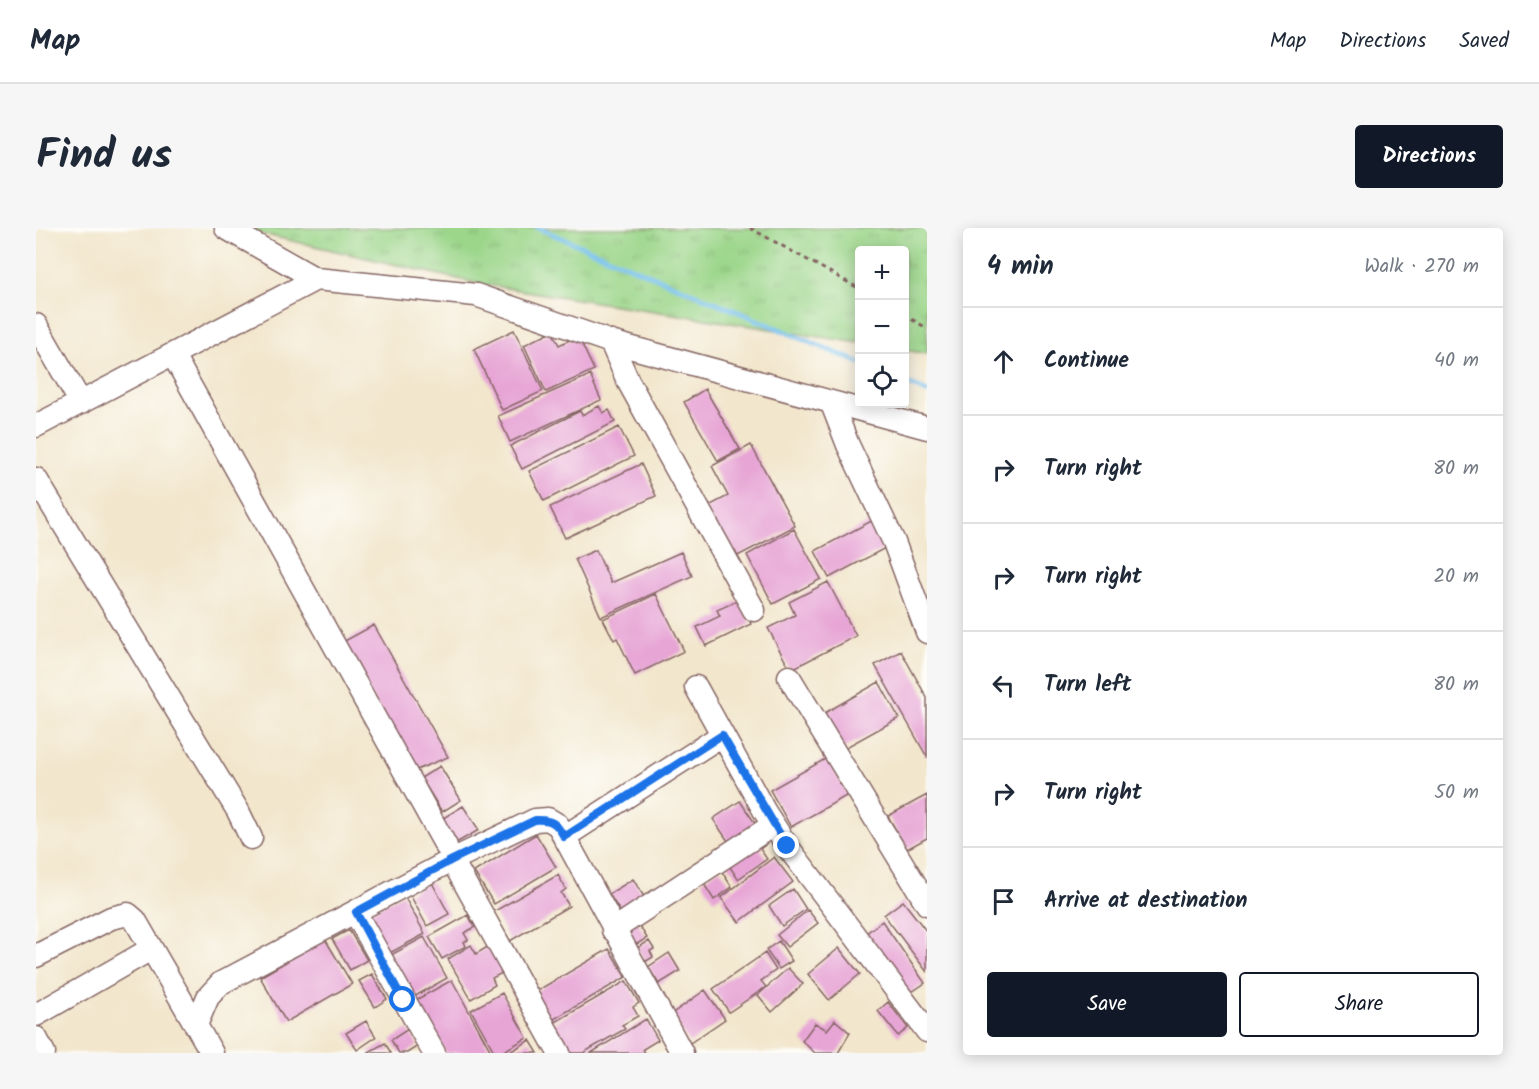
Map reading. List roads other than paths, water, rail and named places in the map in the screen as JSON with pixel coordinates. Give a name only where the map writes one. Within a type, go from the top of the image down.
[{"type":"street","points":[[226,228],[316,279],[476,295],[611,342],[927,428]]},
{"type":"street","points":[[36,426],[316,279]]},
{"type":"street","points":[[36,325],[81,403]]},
{"type":"street","points":[[611,342],[628,381],[754,610]]},
{"type":"street","points":[[173,355],[559,1053]]},
{"type":"street","points":[[832,404],[894,542],[927,632]]},
{"type":"street","points":[[36,479],[238,811],[251,838]]},
{"type":"street","points":[[789,677],[927,904]]},
{"type":"street","points":[[696,687],[773,825],[927,1031]]},
{"type":"street","points":[[564,837],[722,735]]},
{"type":"street","points":[[196,1025],[208,997],[221,983],[356,912],[449,853],[535,820],[548,819],[558,825],[682,1053]]},
{"type":"street","points":[[614,930],[773,825]]},
{"type":"street","points":[[356,912],[434,1053]]},
{"type":"street","points":[[36,956],[121,914],[128,914],[135,920],[213,1053]]},
{"type":"street","points":[[36,1015],[151,949]]},
{"type":"street","points":[[36,1038],[44,1053]]},
{"type":"waterway","points":[[538,228],[855,361]]},
{"type":"waterway","points":[[909,384],[927,392]]}]
